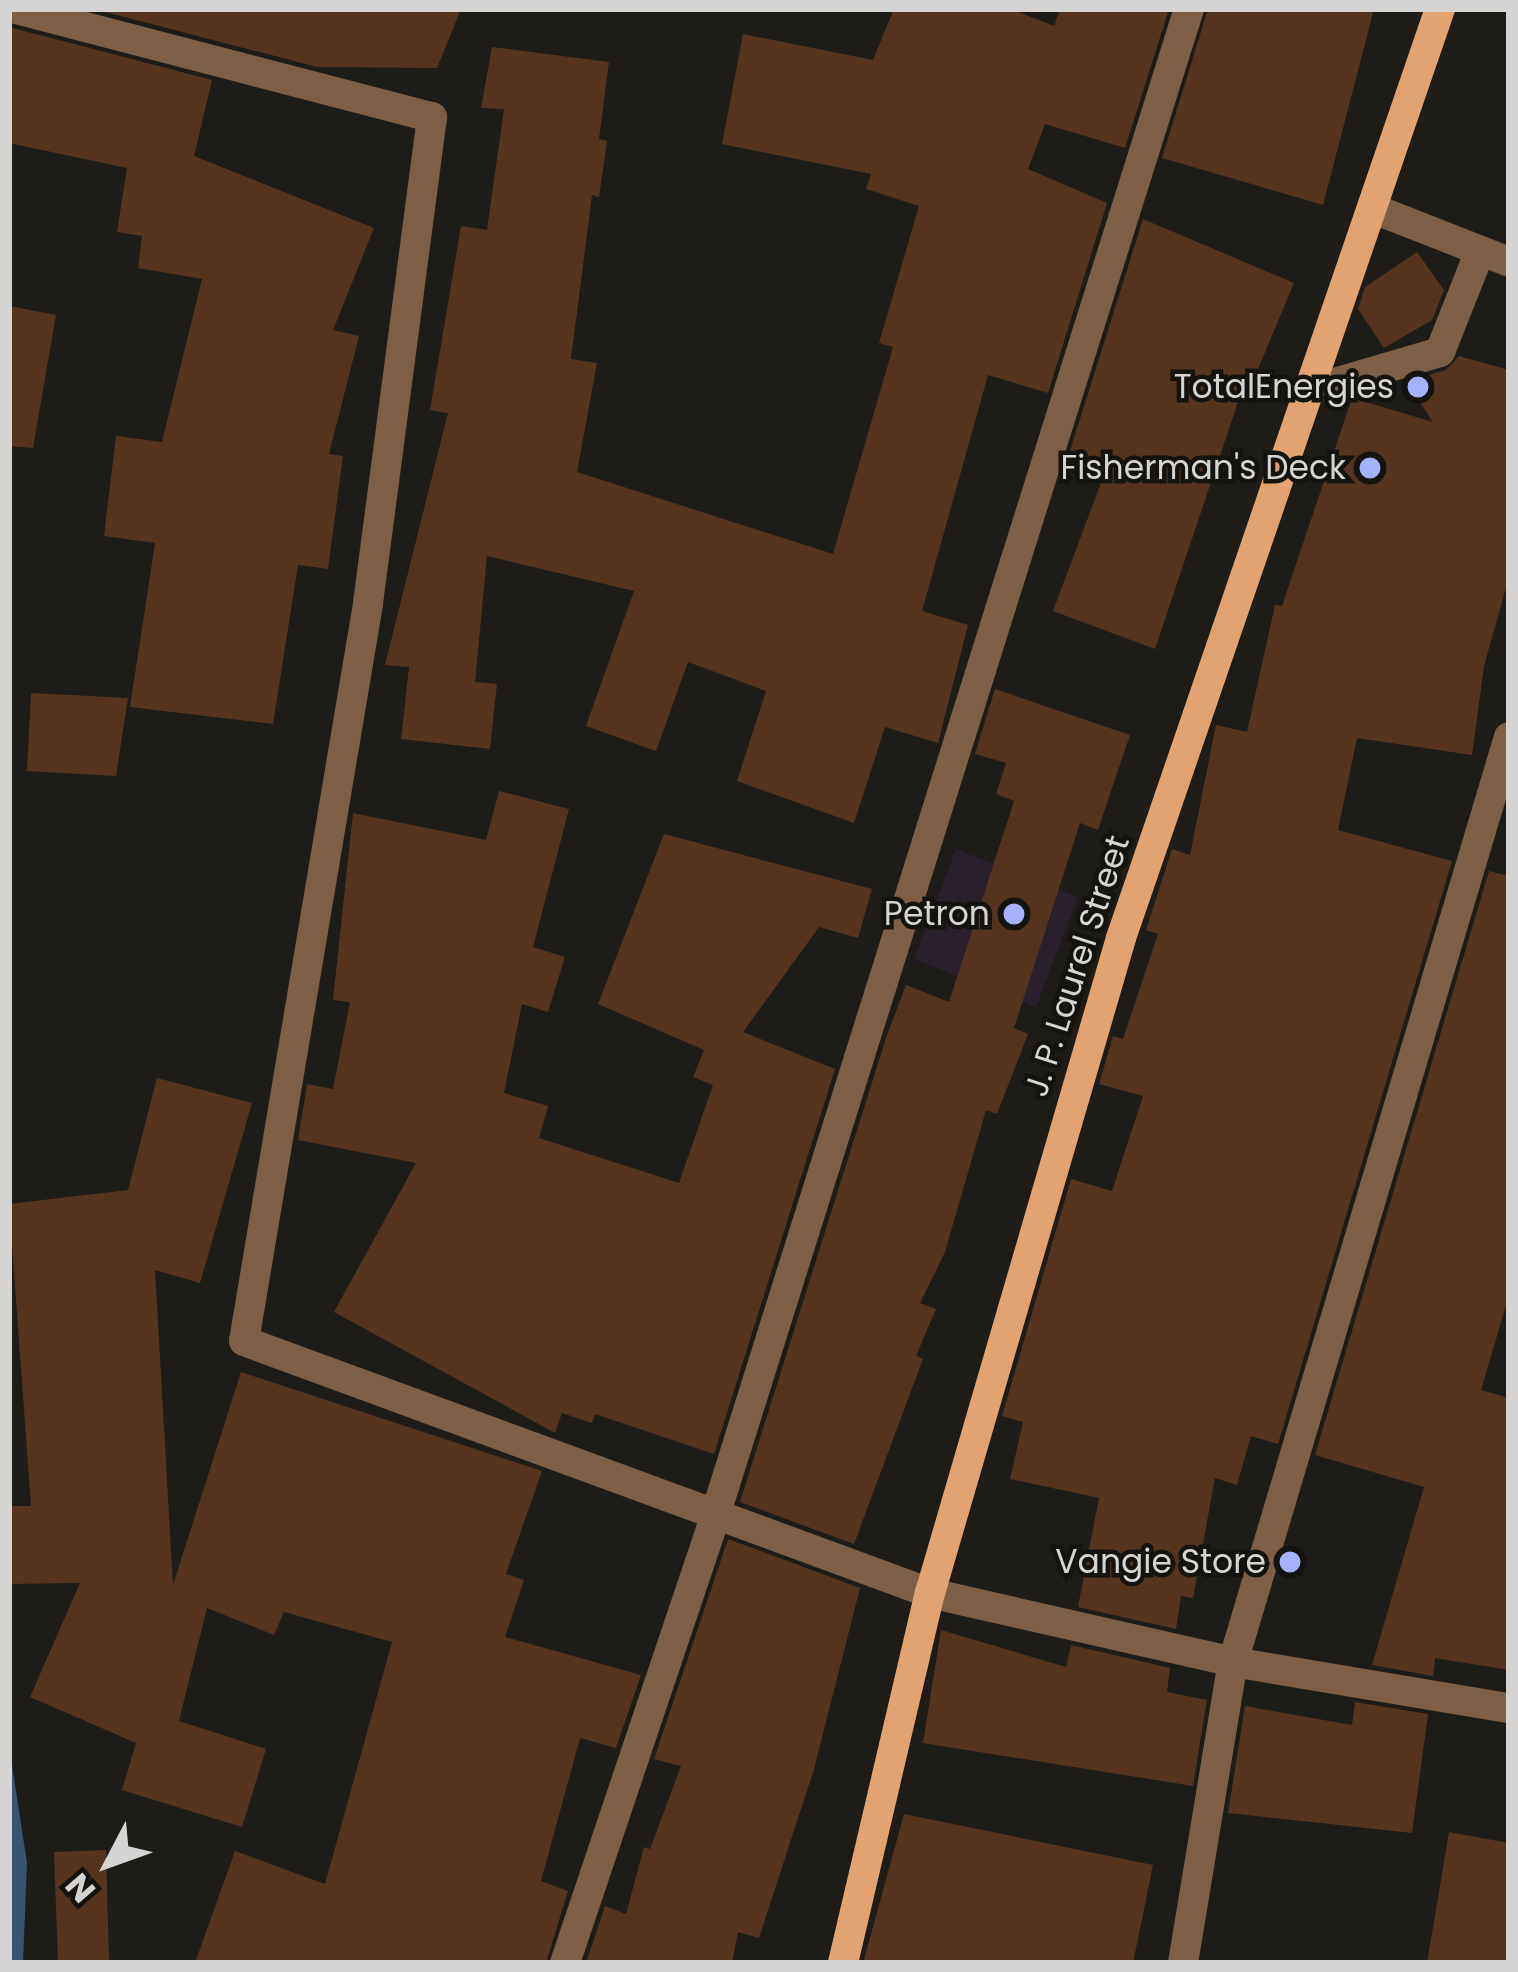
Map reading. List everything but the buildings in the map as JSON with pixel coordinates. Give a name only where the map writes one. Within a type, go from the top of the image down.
[{"type":"main road","name":"J. P. Laurel Street","points":[[842,1963],[930,1593],[1121,938],[1440,9]]},
{"type":"street","points":[[16,9],[431,117],[368,604],[244,1341],[714,1519],[930,1593],[1233,1662],[1509,1708]]},
{"type":"street","points":[[565,1963],[714,1519],[1189,9]]},
{"type":"street","points":[[1311,390],[1440,352],[1494,257],[1374,209]]},
{"type":"street","points":[[1183,1963],[1233,1662],[1509,737]]},
{"type":"shaded area","points":[[956,849],[1078,897],[1036,1007],[914,959]]},
{"type":"water","points":[[9,1745],[27,1863],[23,1963],[9,1963]]},
{"type":"place","name":"TotalEnergies","points":[[1418,387]]},
{"type":"place","name":"Fisherman's Deck","points":[[1370,468]]},
{"type":"place","name":"Petron","points":[[1014,914]]},
{"type":"place","name":"Vangie Store","points":[[1290,1562]]}]
